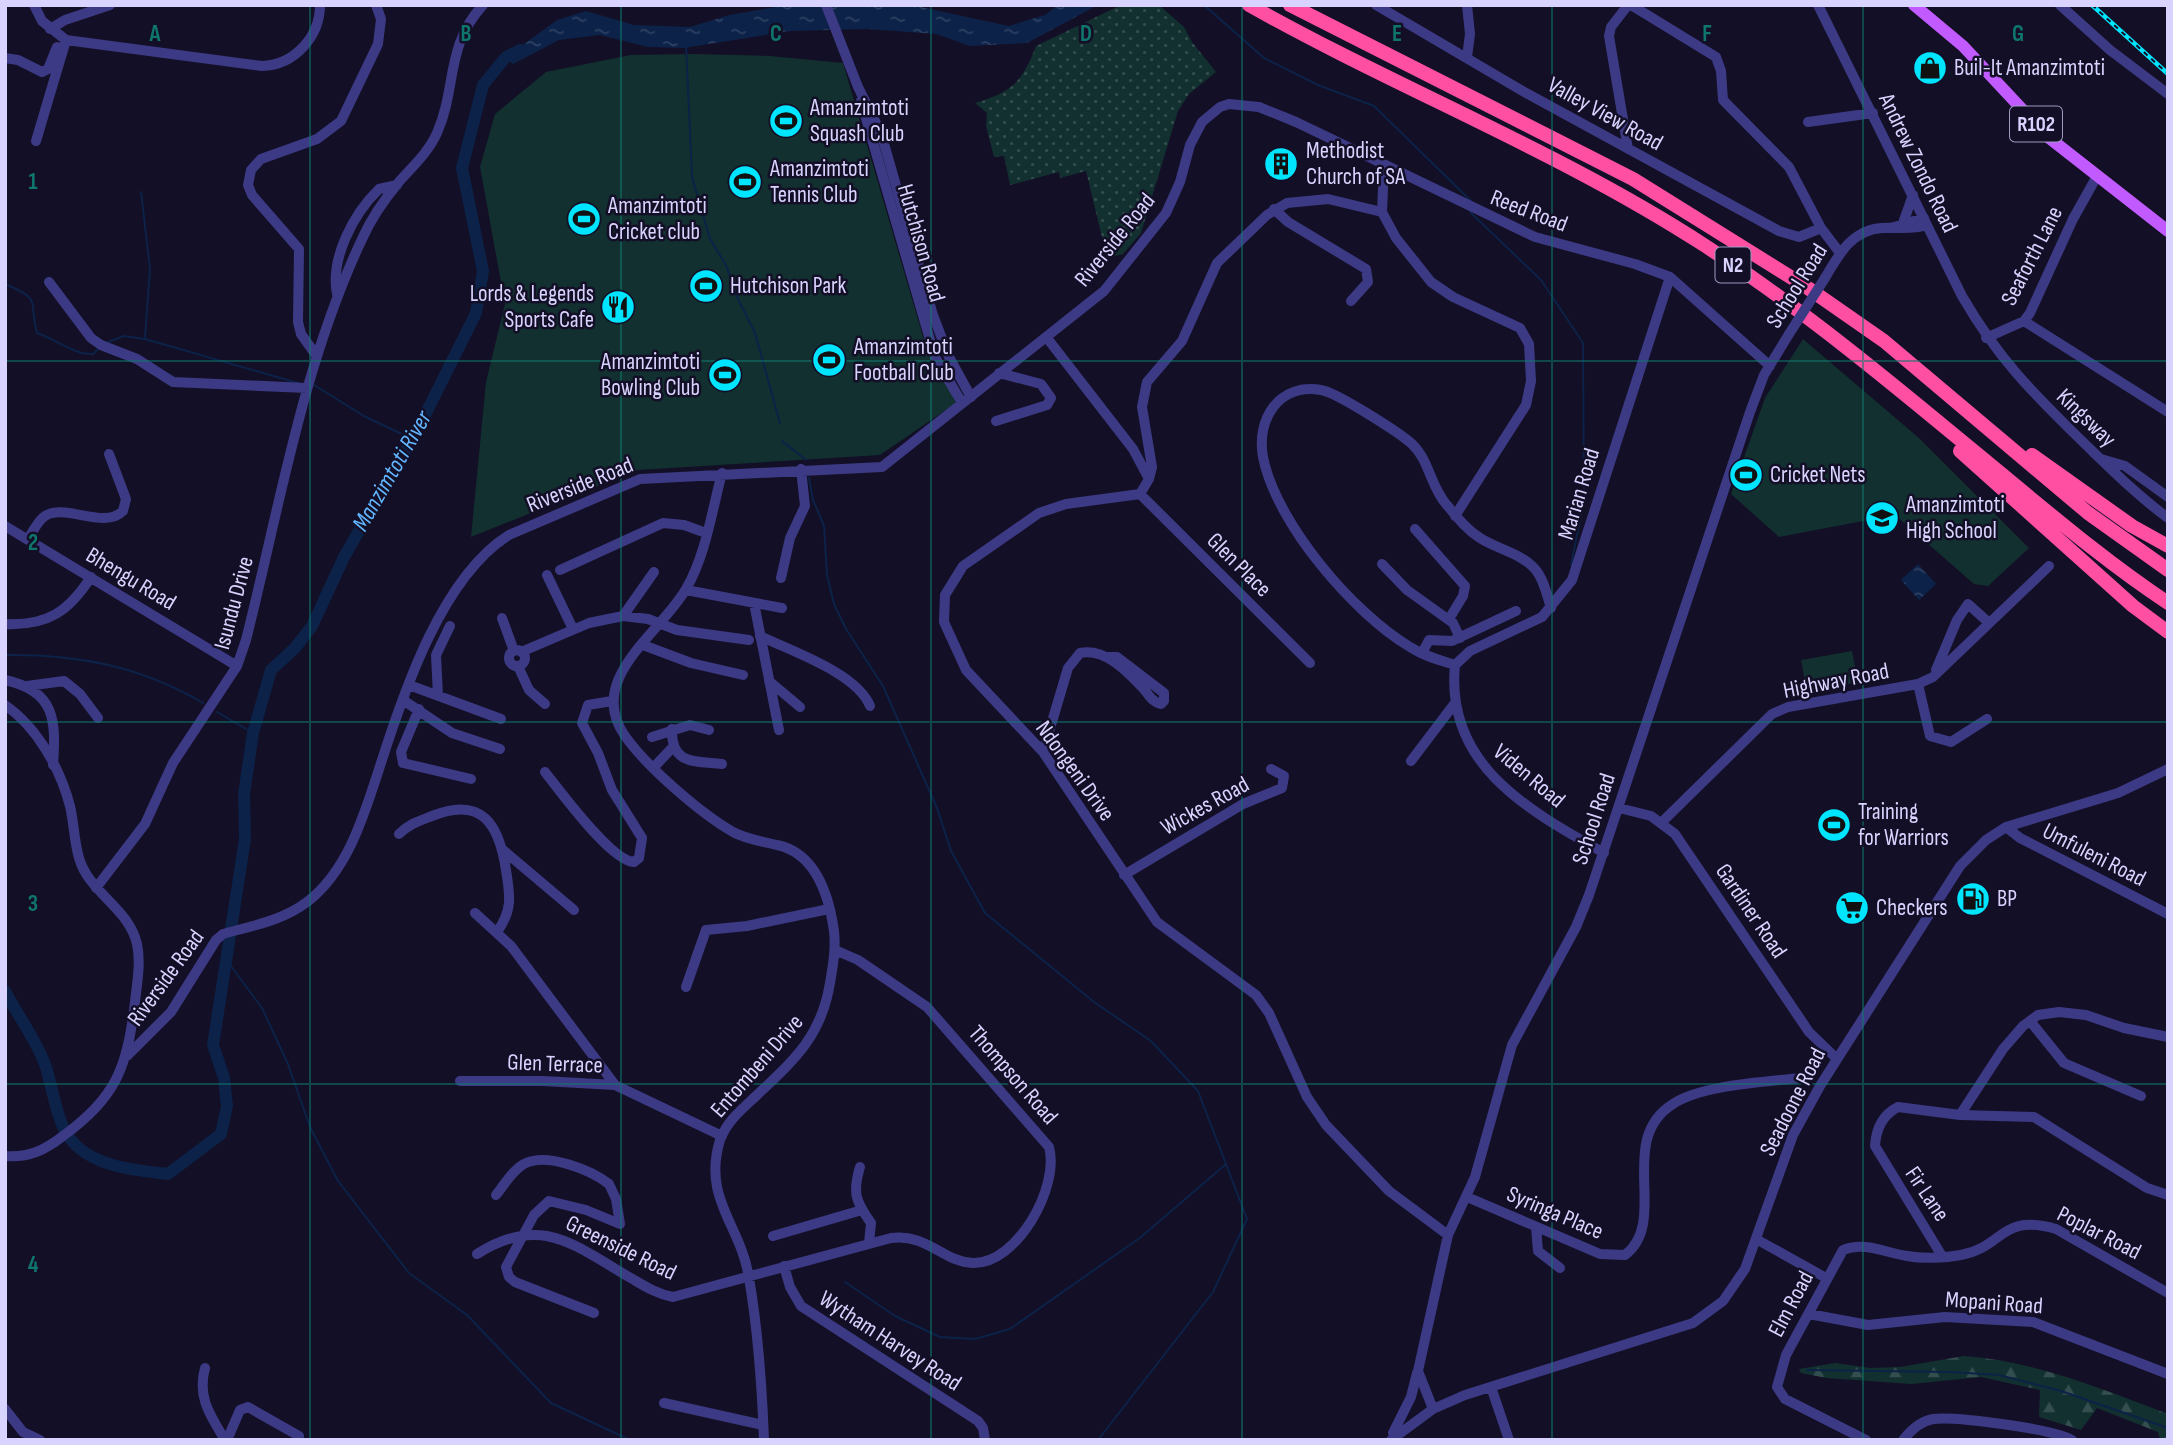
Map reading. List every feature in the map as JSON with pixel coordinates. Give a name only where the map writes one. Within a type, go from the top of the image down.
[{"type":"highway","name":"N2","points":[[1249,5],[1622,195],[1704,245],[1788,303],[1900,390],[2095,551],[2168,603]]},
{"type":"highway","name":"N2","points":[[1290,5],[1633,179],[1805,286],[1884,341],[2088,513],[2168,570]]},
{"type":"highway","points":[[1900,390],[1910,405],[1974,464],[2133,606],[2168,632]]},
{"type":"highway","points":[[2009,444],[2031,453],[2132,526],[2168,546]]},
{"type":"main road","name":"R102","points":[[1914,5],[1963,46],[2048,137],[2168,232]]},
{"type":"street","points":[[34,5],[50,29],[63,38],[213,62],[269,66],[299,50],[315,35],[320,23],[320,5]]},
{"type":"street","points":[[50,29],[65,20],[110,5]]},
{"type":"street","points":[[316,355],[301,334],[298,322],[299,249],[252,195],[249,178],[251,170],[261,159],[317,139],[341,121],[378,44],[381,19],[376,5]]},
{"type":"street","name":"Isundu Drive","points":[[96,888],[145,824],[181,749],[237,666],[246,640],[307,388],[337,295],[373,218],[435,137],[443,116],[456,47],[466,27],[483,5]]},
{"type":"street","name":"Hutchison Road","points":[[826,5],[858,87],[881,133],[933,316],[966,400]]},
{"type":"street","name":"Valley View Road","points":[[1376,5],[1628,149],[1790,236],[1799,237],[1821,228]]},
{"type":"street","points":[[1467,5],[1470,34],[1467,57]]},
{"type":"street","points":[[1628,149],[1609,36],[1615,22],[1629,5],[1716,57],[1721,71],[1721,96],[1789,167],[1821,228],[1840,253]]},
{"type":"street","name":"Andrew Zondo Road","points":[[1818,5],[1986,338]]},
{"type":"street","points":[[2060,5],[2110,50],[2168,94]]},
{"type":"street","points":[[5,58],[45,72],[63,38]]},
{"type":"street","points":[[36,141],[63,38]]},
{"type":"street","name":"Hutchison Road","points":[[858,87],[869,137],[935,356],[966,400]]},
{"type":"street","name":"Riverside Road","points":[[127,1056],[149,1038],[171,1012],[216,940],[223,934],[252,928],[304,905],[326,886],[363,820],[403,700],[434,624],[492,546],[629,482],[722,473],[882,467],[1104,291],[1161,219],[1177,191],[1190,145],[1202,122],[1211,113],[1228,104],[1259,107]]},
{"type":"street","name":"Reed Road","points":[[1259,107],[1535,237],[1635,264],[1670,277],[1770,366]]},
{"type":"street","points":[[1808,122],[1873,113]]},
{"type":"street","points":[[1384,166],[1382,212],[1396,238],[1432,282],[1453,297],[1520,328],[1528,344],[1531,382],[1526,405],[1455,516]]},
{"type":"street","name":"Seaforth Lane","points":[[1986,338],[2024,321],[2097,176]]},
{"type":"street","points":[[1913,195],[1906,226],[1936,243]]},
{"type":"street","points":[[1140,494],[1149,479],[1152,467],[1142,407],[1147,382],[1182,341],[1217,263],[1274,209],[1296,200],[1328,200],[1382,212]]},
{"type":"street","points":[[1274,209],[1288,222],[1366,269],[1368,282],[1351,301]]},
{"type":"street","name":"School Road","points":[[1390,1440],[1405,1412],[1418,1371],[1448,1235],[1475,1177],[1512,1045],[1576,927],[1604,853],[1750,412],[1770,366],[1840,253],[1854,237],[1864,232],[1925,221]]},
{"type":"street","name":"Marian Road","points":[[1454,665],[1469,651],[1526,627],[1551,608],[1568,587],[1578,564],[1604,472],[1670,277]]},
{"type":"street","points":[[49,282],[91,338],[101,345],[137,359],[173,382],[307,388]]},
{"type":"street","points":[[2024,321],[2168,412]]},
{"type":"street","points":[[1048,338],[1133,449],[1149,479]]},
{"type":"street","name":"Kingsway","points":[[1986,338],[2023,384],[2168,518]]},
{"type":"street","points":[[996,421],[1047,405],[1051,398],[1041,384],[999,373]]},
{"type":"street","points":[[958,374],[981,388]]},
{"type":"street","points":[[1454,665],[1407,645],[1367,613],[1334,578],[1289,520],[1263,458],[1262,433],[1269,409],[1300,391],[1323,390],[1414,446],[1442,500],[1455,516],[1480,538],[1527,562],[1536,570],[1551,608]]},
{"type":"street","points":[[28,539],[45,515],[51,513],[113,517],[123,511],[126,499],[109,454]]},
{"type":"street","points":[[2100,458],[2125,466],[2168,497]]},
{"type":"street","points":[[781,578],[790,538],[805,506],[801,469]]},
{"type":"street","points":[[545,772],[587,824],[625,861],[634,862],[639,858],[642,838],[612,790],[582,723],[588,705],[612,701],[616,681],[686,590],[706,533],[722,473]]},
{"type":"street","name":"Glen Place","points":[[1140,494],[1310,663]]},
{"type":"street","name":"Ndongeni Drive","points":[[1140,494],[1066,504],[1039,513],[963,566],[945,595],[944,622],[966,670],[1043,752],[1157,922],[1263,1003],[1307,1097],[1326,1125],[1389,1191],[1448,1235]]},
{"type":"street","points":[[560,570],[663,523],[684,525],[706,533]]},
{"type":"street","name":"Bhengu Road","points":[[5,526],[237,666]]},
{"type":"street","points":[[1415,529],[1465,586],[1463,596],[1449,619]]},
{"type":"street","points":[[1382,564],[1407,590],[1449,619],[1460,638]]},
{"type":"street","name":"Highway Road","points":[[1662,822],[1780,710],[1918,684],[1933,677],[2049,566]]},
{"type":"street","points":[[623,616],[654,572]]},
{"type":"street","points":[[547,575],[573,629]]},
{"type":"street","points":[[5,624],[20,624],[57,615],[76,599],[90,577]]},
{"type":"street","points":[[686,590],[782,608]]},
{"type":"street","points":[[754,603],[779,730]]},
{"type":"street","points":[[1933,677],[1957,620],[1968,604],[1988,622]]},
{"type":"street","points":[[1422,653],[1429,640],[1446,643],[1516,611]]},
{"type":"street","points":[[518,651],[607,617],[623,616],[660,623],[677,631],[749,640]]},
{"type":"street","points":[[502,618],[518,651],[525,659],[518,666],[529,690],[545,704]]},
{"type":"street","points":[[438,696],[436,655],[450,626]]},
{"type":"street","points":[[760,636],[834,673],[862,692],[870,706]]},
{"type":"street","points":[[643,645],[691,663],[743,675]]},
{"type":"street","points":[[1043,752],[1072,660],[1080,653],[1089,651],[1106,657],[1117,657],[1164,693],[1163,703],[1154,702],[1142,687],[1106,657]]},
{"type":"street","name":"Viden Road","points":[[1454,665],[1455,703],[1465,738],[1486,772],[1549,820],[1604,853]]},
{"type":"street","points":[[5,680],[26,686],[64,681],[80,694],[98,718]]},
{"type":"street","points":[[769,681],[800,707]]},
{"type":"street","points":[[1918,684],[1930,736],[1933,739],[1951,741],[1987,719]]},
{"type":"street","points":[[409,685],[501,719]]},
{"type":"street","points":[[26,686],[45,702],[55,720],[53,765]]},
{"type":"street","points":[[403,700],[452,733],[500,749]]},
{"type":"street","name":"Entombeni Drive","points":[[612,701],[614,715],[625,736],[654,766],[717,822],[749,839],[796,851],[814,870],[830,909],[835,950],[827,1005],[819,1027],[791,1063],[739,1111],[722,1136],[715,1161],[717,1194],[749,1278],[764,1440]]},
{"type":"street","points":[[1411,761],[1455,703]]},
{"type":"street","points":[[5,705],[31,729],[53,765],[70,807],[79,858],[96,888],[123,916],[137,943],[138,976],[127,1056],[112,1091],[88,1118],[52,1145],[32,1155],[5,1156]]},
{"type":"street","points":[[418,709],[401,752],[403,764],[471,779]]},
{"type":"street","points":[[652,737],[690,725],[709,730]]},
{"type":"street","points":[[672,729],[673,747],[688,760],[722,765]]},
{"type":"street","points":[[654,766],[673,747]]},
{"type":"street","name":"Wickes Road","points":[[1124,875],[1243,804],[1282,788],[1284,776],[1271,769]]},
{"type":"street","name":"Seadoone Road","points":[[1433,1409],[1492,1387],[1693,1322],[1723,1301],[1745,1269],[1793,1135],[1836,1058],[1960,866],[1986,840],[2006,827],[2118,793],[2168,769]]},
{"type":"street","name":"Gardiner Road","points":[[1619,808],[1651,816],[1675,834],[1809,1031],[1836,1058]]},
{"type":"street","points":[[399,834],[415,822],[447,810],[467,809],[486,818],[503,849],[574,911]]},
{"type":"street","name":"Umfuleni Road","points":[[2006,827],[2020,838],[2168,914]]},
{"type":"street","points":[[497,932],[505,921],[511,902],[503,849]]},
{"type":"street","points":[[686,987],[706,930],[747,926],[830,909]]},
{"type":"street","points":[[475,913],[497,932],[615,1085]]},
{"type":"street","name":"Thompson Road","points":[[749,1278],[869,1243],[913,1237],[969,1262],[991,1257],[1019,1237],[1048,1190],[1052,1159],[1042,1136],[1000,1093],[927,1007],[858,960],[835,950]]},
{"type":"street","points":[[1960,1115],[2003,1049],[2030,1021],[2047,1013],[2070,1012],[2168,1037]]},
{"type":"street","points":[[2030,1021],[2064,1063],[2141,1096]]},
{"type":"street","name":"Syringa Place","points":[[1467,1197],[1600,1254],[1625,1255],[1640,1238],[1645,1146],[1653,1120],[1681,1099],[1721,1088],[1800,1077]]},
{"type":"street","name":"Glen Terrace","points":[[460,1081],[553,1081],[615,1085],[722,1136]]},
{"type":"street","name":"Fir Lane","points":[[1942,1256],[1933,1237],[1878,1156],[1876,1137],[1888,1112],[1908,1106],[1960,1115]]},
{"type":"street","points":[[1960,1115],[2034,1117],[2147,1188],[2168,1195]]},
{"type":"street","points":[[496,1195],[520,1166],[543,1160],[586,1173],[605,1181],[613,1189],[620,1224],[586,1210],[548,1201],[539,1208],[508,1260],[509,1277],[530,1290],[594,1313]]},
{"type":"street","points":[[860,1167],[856,1180],[856,1203],[871,1223],[869,1243]]},
{"type":"street","points":[[773,1236],[862,1210]]},
{"type":"street","name":"Poplar Road","points":[[1850,1247],[1860,1246],[1911,1257],[1942,1256],[1970,1252],[2006,1229],[2036,1223],[2056,1229],[2168,1293]]},
{"type":"street","points":[[1536,1227],[1538,1251],[1560,1268]]},
{"type":"street","name":"Greenside Road","points":[[477,1254],[493,1243],[525,1233],[547,1234],[561,1238],[663,1295],[685,1296],[749,1278]]},
{"type":"street","points":[[1756,1239],[1826,1278]]},
{"type":"street","name":"Elm Road","points":[[1850,1247],[1837,1258],[1826,1278],[1780,1368],[1777,1387],[1785,1399],[1866,1440]]},
{"type":"street","name":"Wytham Harvey Road","points":[[784,1266],[790,1287],[801,1306],[978,1421],[985,1440]]},
{"type":"street","name":"Mopani Road","points":[[1809,1314],[1868,1325],[1945,1317],[2033,1322],[2168,1374]]},
{"type":"street","points":[[205,1368],[202,1398],[226,1440]]},
{"type":"street","points":[[1390,1440],[1433,1409],[1418,1371]]},
{"type":"street","points":[[1492,1387],[1509,1440]]},
{"type":"street","points":[[664,1403],[763,1425]]},
{"type":"street","points":[[226,1440],[243,1407],[255,1410],[299,1436]]},
{"type":"street","points":[[5,1409],[23,1432],[40,1440]]},
{"type":"street","points":[[1903,1440],[1921,1423],[1946,1419],[2037,1429],[2072,1440]]},
{"type":"green space","points":[[1121,5],[1159,5],[1184,27],[1192,42],[1216,72],[1189,94],[1178,111],[1141,233],[1123,254],[1107,258],[1086,171],[1060,178],[1059,172],[1010,185],[1004,156],[994,157],[986,126],[987,113],[975,103],[998,95],[1014,84],[1026,69],[1036,46]]},
{"type":"green space","name":"Hutchison Park","points":[[631,55],[770,56],[843,63],[924,340],[956,403],[880,455],[638,470],[471,537],[486,382],[505,304],[480,167],[495,114],[546,72]]},
{"type":"green space","points":[[1803,339],[1919,438],[2029,548],[1988,586],[1974,584],[1895,515],[1779,537],[1731,494],[1765,398]]},
{"type":"green space","points":[[1852,651],[1858,682],[1807,692],[1801,660]]},
{"type":"green space","points":[[1964,1356],[2042,1370],[2168,1414],[2168,1440],[2160,1440],[2158,1432],[2097,1408],[2081,1430],[2039,1417],[2040,1390],[1981,1377],[1911,1384],[1827,1378],[1801,1373],[1799,1369],[1835,1363],[1870,1368],[1900,1367]]},
{"type":"water","points":[[787,5],[916,6],[1009,26],[1045,15],[1058,5],[1098,5],[1027,43],[970,46],[936,34],[868,29],[790,31],[684,48],[648,47],[600,35],[559,40],[513,64],[506,57],[557,20],[586,11],[634,25],[690,27],[729,15]]},
{"type":"water","points":[[1918,564],[1936,584],[1919,600],[1901,580]]},
{"type":"waterway","points":[[1204,5],[1264,58],[1318,85],[1374,106],[1471,201]]},
{"type":"waterway","points":[[686,45],[692,177],[710,239],[726,265],[737,297],[755,333],[780,423]]},
{"type":"waterway","name":"Manzimtoti River","points":[[5,991],[42,1057],[64,1129],[83,1151],[109,1164],[168,1174],[221,1134],[227,1106],[224,1078],[213,1045],[245,839],[244,794],[253,733],[271,670],[295,648],[312,626],[344,557],[419,427],[476,313],[483,271],[462,168],[483,85],[506,57],[520,50]]},
{"type":"waterway","points":[[141,192],[150,269],[145,337]]},
{"type":"waterway","points":[[1470,212],[1541,280],[1583,343],[1584,501],[1571,565]]},
{"type":"waterway","points":[[5,284],[25,294],[32,302],[37,333],[86,354],[93,354],[99,348]]},
{"type":"waterway","points":[[108,342],[124,336],[145,339],[298,383]]},
{"type":"waterway","points":[[314,385],[364,416],[412,439]]},
{"type":"waterway","points":[[782,441],[806,460]]},
{"type":"waterway","points":[[809,478],[813,500],[824,526],[827,575],[834,604],[846,629],[883,686],[937,808],[951,851],[985,913],[1094,1002],[1151,1041],[1198,1091],[1247,1219],[1213,1292],[1098,1440]]},
{"type":"waterway","points":[[5,655],[83,660],[132,671],[203,703]]},
{"type":"waterway","points":[[217,712],[253,733]]},
{"type":"waterway","points":[[225,958],[262,1008],[288,1064],[310,1127],[338,1181],[409,1273],[467,1315],[551,1403],[630,1440]]},
{"type":"waterway","points":[[845,1282],[895,1316],[940,1337],[975,1339],[1010,1329],[1141,1237],[1226,1164]]},
{"type":"waterway","points":[[1807,1370],[1999,1375],[2061,1391],[2168,1428]]},
{"type":"railway","points":[[2092,5],[2168,74]]},
{"type":"place","name":"Buil-It Amanzimtoti","points":[[1930,68]]},
{"type":"place","name":"Amanzimtoti Squash Club","points":[[786,121]]},
{"type":"place","name":"Methodist Church of SA","points":[[1281,164]]},
{"type":"place","name":"Amanzimtoti Tennis Club","points":[[745,182]]},
{"type":"place","name":"Amanzimtoti Cricket club","points":[[584,219]]},
{"type":"place","name":"Hutchison Park","points":[[706,286]]},
{"type":"place","name":"Lords & Legends Sports Cafe","points":[[618,307]]},
{"type":"place","name":"Amanzimtoti Football Club","points":[[829,360]]},
{"type":"place","name":"Amanzimtoti Bowling Club","points":[[725,375]]},
{"type":"place","name":"Cricket Nets","points":[[1746,475]]},
{"type":"place","name":"Amanzimtoti High School","points":[[1882,518]]},
{"type":"place","name":"Training for Warriors","points":[[1834,825]]},
{"type":"place","name":"BP","points":[[1973,899]]},
{"type":"place","name":"Checkers","points":[[1852,908]]}]
